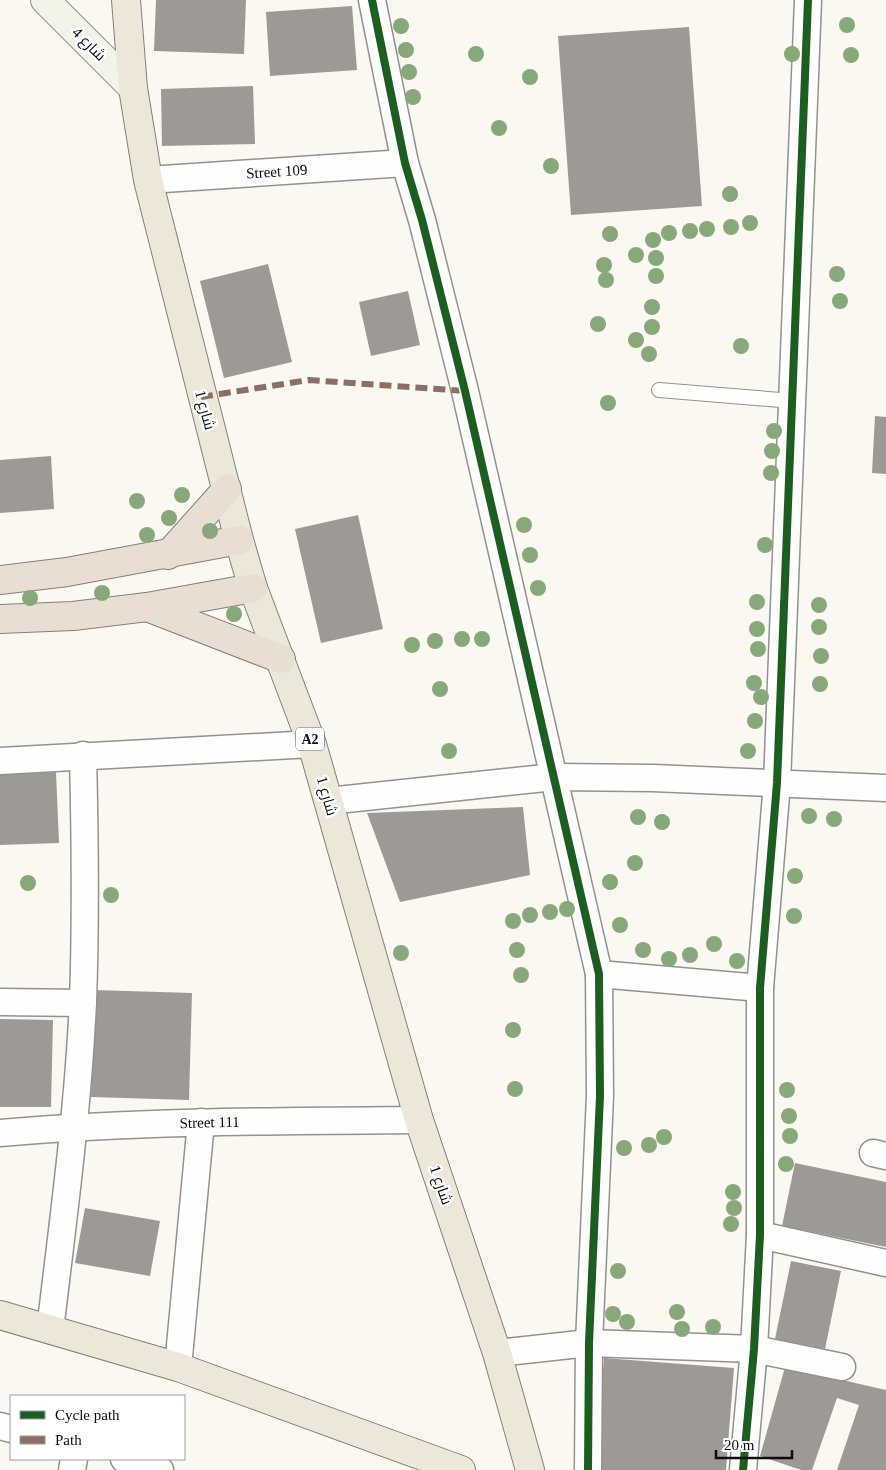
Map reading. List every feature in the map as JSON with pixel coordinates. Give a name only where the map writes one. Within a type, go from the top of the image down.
[{"type":"highway","points":[[168,555],[227,489]]},
{"type":"highway","points":[[0,580],[67,572],[168,555],[239,540]]},
{"type":"highway","points":[[67,572],[73,616]]},
{"type":"highway","points":[[0,619],[73,616],[148,607],[253,588]]},
{"type":"highway","points":[[148,607],[281,659]]},
{"type":"main road","name":"شارع 4","points":[[46,0],[134,88]]},
{"type":"main road","name":"شارع 1","points":[[126,0],[134,88],[148,180],[201,397],[227,489],[239,540],[253,588],[312,744],[419,1120],[497,1353],[530,1470]]},
{"type":"main road","points":[[0,1315],[178,1367],[462,1470]]},
{"type":"street","points":[[372,0],[405,163],[422,220],[466,391],[598,974],[600,1096],[589,1343],[588,1470]]},
{"type":"street","points":[[742,1470],[754,1349],[760,1235],[760,988],[776,783],[808,0]]},
{"type":"street","name":"Street 109","points":[[148,180],[405,163]]},
{"type":"street","points":[[0,761],[312,744]]},
{"type":"street","points":[[50,1330],[83,1003],[86,881],[83,755]]},
{"type":"street","points":[[328,801],[554,777],[653,778],[886,788]]},
{"type":"street","points":[[598,974],[760,988]]},
{"type":"street","points":[[0,1002],[83,1003]]},
{"type":"street","name":"Street 111","points":[[0,1133],[72,1126],[201,1122],[419,1120]]},
{"type":"street","points":[[178,1367],[201,1122]]},
{"type":"street","points":[[760,1235],[886,1262]]},
{"type":"street","points":[[497,1353],[589,1343],[754,1349],[842,1367]]},
{"type":"street","points":[[127,1460],[160,1470]]},
{"type":"lane","points":[[659,390],[793,401]]},
{"type":"building","points":[[156,0],[246,0],[244,54],[154,51]]},
{"type":"building","points":[[352,6],[357,70],[270,76],[266,12]]},
{"type":"building","points":[[689,27],[702,206],[571,215],[558,36]]},
{"type":"building","points":[[253,86],[255,144],[162,146],[161,89]]},
{"type":"building","points":[[268,264],[292,362],[224,378],[200,281]]},
{"type":"building","points":[[408,291],[420,345],[371,356],[359,302]]},
{"type":"building","points":[[875,416],[886,417],[886,474],[872,473]]},
{"type":"building","points":[[51,456],[54,509],[0,513],[0,460]]},
{"type":"building","points":[[358,515],[383,629],[321,643],[295,529]]},
{"type":"building","points":[[56,772],[59,843],[0,845],[0,774]]},
{"type":"building","points":[[523,807],[530,875],[400,902],[367,813]]},
{"type":"building","points":[[94,990],[192,993],[189,1100],[91,1097]]},
{"type":"building","points":[[0,1019],[53,1020],[51,1107],[0,1107]]},
{"type":"building","points":[[795,1163],[886,1182],[886,1247],[782,1226]]},
{"type":"building","points":[[85,1208],[160,1221],[150,1276],[75,1263]]},
{"type":"building","points":[[791,1261],[841,1271],[825,1349],[775,1339]]},
{"type":"building","points":[[604,1358],[734,1368],[726,1470],[595,1470]]},
{"type":"building","points":[[785,1367],[886,1390],[886,1470],[837,1470],[859,1405],[837,1398],[812,1470],[801,1470],[760,1456]]},
{"type":"marked path","points":[[201,397],[309,380],[465,391]]},
{"type":"cycle path","points":[[372,0],[405,163],[422,220],[465,391],[599,974],[600,1096],[589,1343],[588,1470]]},
{"type":"cycle path","points":[[743,1470],[754,1349],[760,1235],[760,988],[777,783],[808,0]]}]
